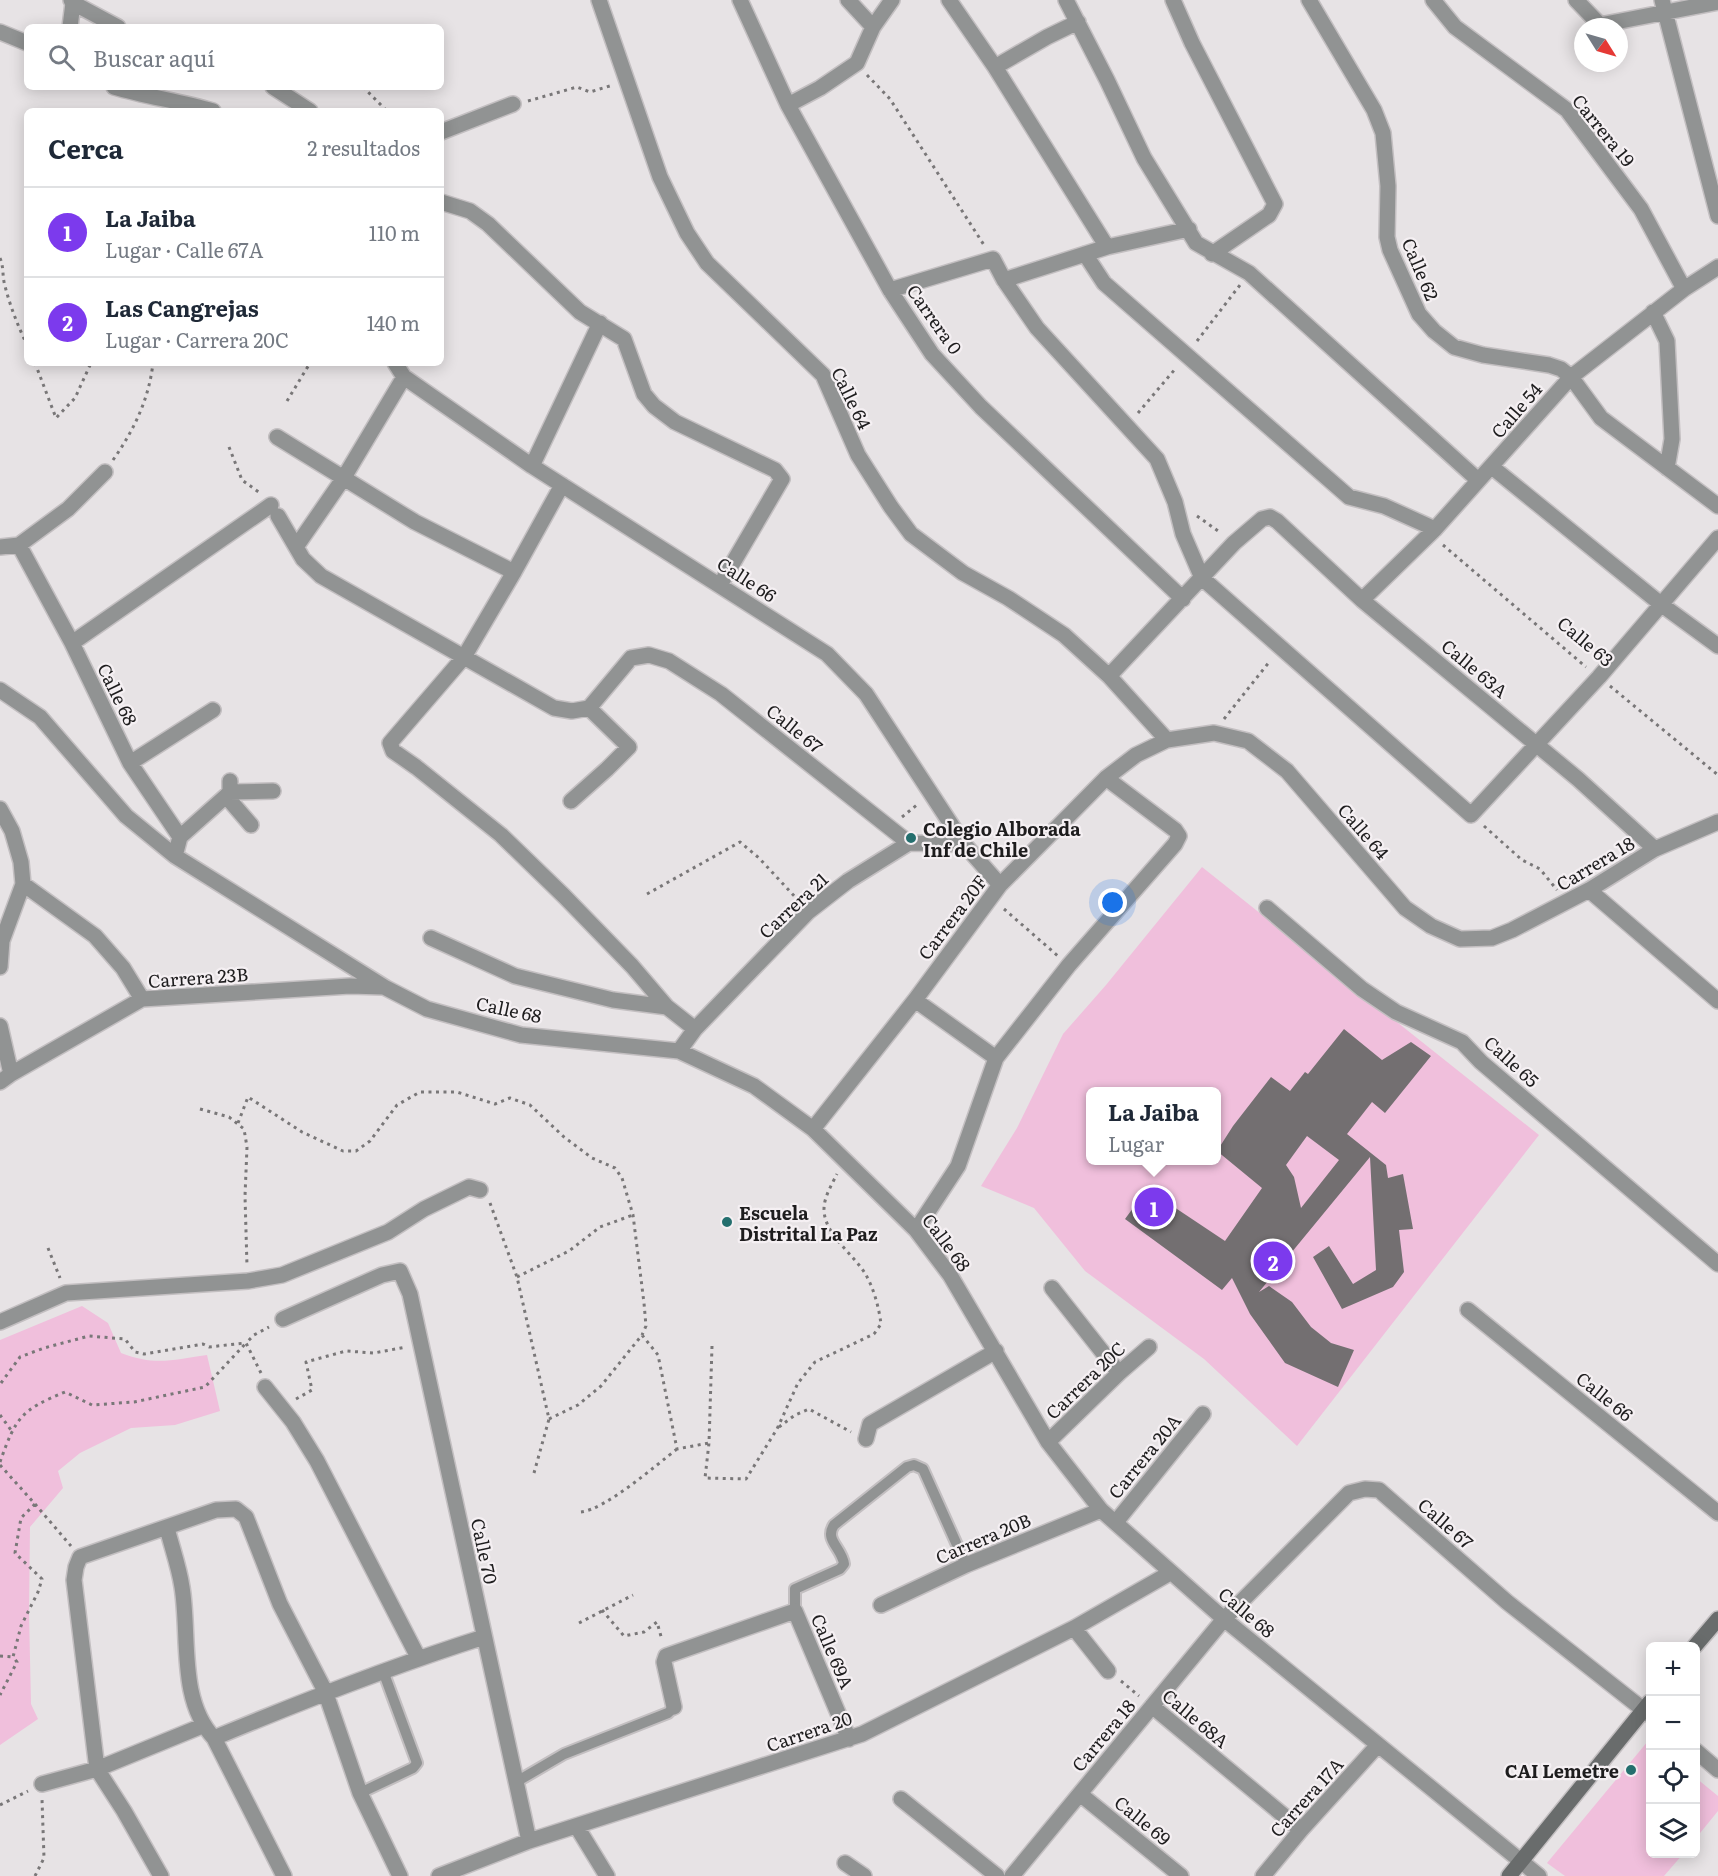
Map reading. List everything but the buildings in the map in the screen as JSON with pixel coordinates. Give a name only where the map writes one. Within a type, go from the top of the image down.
[{"type":"main road","points":[[1699,1642],[1718,1619]]},
{"type":"main road","points":[[1509,1876],[1646,1711]]},
{"type":"street","name":"Calle 64","points":[[600,0],[660,177],[687,233],[707,264],[823,375],[858,455],[911,534],[963,573],[1008,598],[1064,635],[1109,676],[1167,740]]},
{"type":"street","name":"Carrera 0","points":[[740,0],[788,105],[890,290],[932,354],[981,407],[1183,599]]},
{"type":"street","points":[[848,0],[873,27]]},
{"type":"street","points":[[788,105],[820,88],[857,63],[873,27],[892,0]]},
{"type":"street","points":[[949,0],[995,67],[1107,247]]},
{"type":"street","points":[[1066,0],[1144,158],[1196,243],[1249,273],[1478,480]]},
{"type":"street","points":[[1173,0],[1192,43],[1275,204],[1269,215],[1212,254]]},
{"type":"street","name":"Calle 62","points":[[1309,0],[1374,110],[1383,134],[1388,186],[1387,237],[1390,250],[1419,314],[1434,331],[1454,347],[1483,355],[1549,365],[1561,369],[1571,377],[1601,418],[1718,506]]},
{"type":"street","name":"Carrera 19","points":[[1433,0],[1455,27],[1567,110],[1641,209],[1684,289]]},
{"type":"street","points":[[1576,0],[1600,25],[1664,7],[1718,2]]},
{"type":"street","points":[[70,24],[72,2],[112,24]]},
{"type":"street","points":[[1664,7],[1718,216]]},
{"type":"street","points":[[995,67],[1078,22]]},
{"type":"street","points":[[0,32],[24,42]]},
{"type":"street","points":[[123,90],[204,108]]},
{"type":"street","points":[[278,90],[305,108]]},
{"type":"street","points":[[444,131],[513,104]]},
{"type":"street","points":[[444,202],[470,211],[488,224],[580,312],[624,339],[644,394],[654,406],[675,422],[775,470],[782,479],[720,585]]},
{"type":"street","points":[[1004,280],[1107,247],[1189,229]]},
{"type":"street","points":[[1085,254],[1104,283],[1349,497],[1384,506],[1432,532]]},
{"type":"street","points":[[890,290],[993,259],[1004,280],[1037,328],[1157,459],[1202,578],[1471,814],[1599,677],[1718,538]]},
{"type":"street","name":"Calle 54","points":[[1362,600],[1432,532],[1571,377],[1653,312],[1718,267]]},
{"type":"street","points":[[1653,312],[1667,341],[1672,439],[1667,468]]},
{"type":"street","points":[[532,466],[600,323]]},
{"type":"street","points":[[296,547],[343,479],[404,377],[397,366]]},
{"type":"street","name":"Calle 66","points":[[404,377],[532,466],[827,654],[866,694],[995,892]]},
{"type":"street","points":[[277,437],[415,522],[514,572]]},
{"type":"street","points":[[1492,467],[1662,605],[1718,646]]},
{"type":"street","points":[[0,547],[19,545],[68,509],[105,472]]},
{"type":"street","points":[[562,485],[464,657],[390,743],[393,751],[416,766],[501,835],[624,958],[667,1007],[696,1029]]},
{"type":"street","points":[[72,643],[275,510],[303,559],[321,576],[554,708],[572,711],[589,708],[628,747],[571,801]]},
{"type":"street","name":"Calle 63A","points":[[1234,543],[1262,519],[1270,517],[1277,521],[1362,600],[1537,745],[1655,849]]},
{"type":"street","points":[[1109,676],[1234,543]]},
{"type":"street","name":"Calle 68","points":[[19,545],[72,643],[130,764],[180,837]]},
{"type":"street","name":"Calle 67","points":[[589,708],[631,658],[649,655],[669,661],[721,694],[909,843]]},
{"type":"street","name":"Calle 68","points":[[0,690],[40,717],[126,816],[175,856],[386,987],[427,1009],[521,1035],[679,1052],[754,1086],[813,1129],[916,1230],[950,1275],[1048,1443],[1101,1510],[1224,1619],[1539,1876]]},
{"type":"street","points":[[130,764],[213,710]]},
{"type":"street","name":"Calle 64","points":[[1214,733],[1248,741],[1287,771],[1405,908],[1431,926],[1460,939],[1492,938]]},
{"type":"street","name":"Carrera 20F","points":[[813,1129],[915,1000],[995,892],[1106,778],[1136,755],[1167,740],[1214,733]]},
{"type":"street","points":[[916,1230],[958,1166],[996,1058],[1069,965],[1175,844],[1179,836],[1175,830],[1106,778]]},
{"type":"street","points":[[175,856],[180,837],[229,790],[273,791]]},
{"type":"street","points":[[229,790],[251,825]]},
{"type":"street","points":[[0,809],[15,841],[21,862],[23,884],[2,941],[0,967]]},
{"type":"street","name":"Carrera 18","points":[[1492,938],[1589,890],[1655,849],[1718,822]]},
{"type":"street","points":[[909,843],[964,844]]},
{"type":"street","name":"Carrera 21","points":[[679,1052],[696,1029],[808,912],[848,880],[909,843]]},
{"type":"street","points":[[23,884],[95,936],[123,968],[142,999]]},
{"type":"street","points":[[1589,890],[1718,1001]]},
{"type":"street","name":"Calle 65","points":[[1267,908],[1379,1001],[1396,1012],[1462,1042],[1481,1062],[1718,1264]]},
{"type":"street","points":[[431,938],[515,976],[613,1000],[667,1007]]},
{"type":"street","name":"Carrera 23B","points":[[5,1078],[142,999],[350,986],[386,987]]},
{"type":"street","points":[[915,1000],[996,1058]]},
{"type":"street","points":[[0,1026],[5,1078]]},
{"type":"street","points":[[0,1322],[66,1293],[248,1281],[282,1275],[388,1232],[424,1209],[469,1187],[480,1190]]},
{"type":"street","name":"Calle 70","points":[[283,1319],[382,1275],[400,1271],[410,1294],[530,1841]]},
{"type":"street","points":[[1052,1288],[1119,1373]]},
{"type":"street","name":"Calle 66","points":[[1468,1310],[1718,1513]]},
{"type":"street","name":"Carrera 20C","points":[[1048,1443],[1119,1373],[1149,1347]]},
{"type":"street","points":[[866,1439],[870,1424],[996,1351]]},
{"type":"street","points":[[265,1387],[293,1422],[317,1461],[418,1658]]},
{"type":"street","name":"Carrera 20A","points":[[1116,1522],[1203,1414]]},
{"type":"street","name":"Calle 67","points":[[1224,1619],[1349,1493],[1365,1489],[1379,1490],[1507,1602],[1646,1707]]},
{"type":"street","points":[[161,1876],[97,1769],[74,1580],[76,1567],[80,1557],[216,1510],[236,1509],[246,1517],[280,1604],[325,1691],[360,1793],[400,1876]]},
{"type":"street","name":"Carrera 20B","points":[[881,1605],[966,1564],[1101,1510]]},
{"type":"street","points":[[167,1528],[182,1586],[189,1681],[202,1726],[214,1738],[284,1876]]},
{"type":"street","name":"Carrera 20","points":[[439,1876],[530,1841],[849,1739],[1074,1628],[1170,1573]]},
{"type":"street","points":[[674,1707],[664,1662],[666,1656],[795,1611]]},
{"type":"street","name":"Calle 69A","points":[[795,1611],[849,1739]]},
{"type":"street","name":"Carrera 18","points":[[1012,1876],[1224,1619]]},
{"type":"street","points":[[1074,1628],[1108,1671]]},
{"type":"street","points":[[214,1738],[325,1691],[484,1637]]},
{"type":"street","name":"Calle 68A","points":[[1152,1706],[1300,1830]]},
{"type":"street","points":[[42,1784],[97,1769],[202,1726]]},
{"type":"street","name":"Carrera 17A","points":[[1263,1876],[1300,1830],[1378,1745]]},
{"type":"street","points":[[1700,1755],[1718,1770]]},
{"type":"street","name":"Calle 69","points":[[1080,1794],[1181,1876]]},
{"type":"street","points":[[902,1799],[997,1876]]},
{"type":"street","points":[[577,1827],[607,1876]]},
{"type":"street","points":[[845,1863],[864,1876]]},
{"type":"lane","points":[[795,1611],[795,1589],[840,1569],[844,1564],[843,1558],[830,1537],[834,1525],[907,1467],[914,1465],[922,1469],[966,1564]]},
{"type":"lane","points":[[360,1793],[413,1768],[417,1763],[383,1671]]},
{"type":"lane","points":[[516,1782],[564,1755],[668,1713],[674,1707]]},
{"type":"path","points":[[857,63],[890,99],[993,259]]},
{"type":"path","points":[[513,104],[578,87],[590,92],[626,81]]},
{"type":"path","points":[[366,90],[384,108]]},
{"type":"path","points":[[0,258],[3,264],[4,283],[15,319],[24,338]]},
{"type":"path","points":[[1127,426],[1187,354],[1249,273]]},
{"type":"path","points":[[36,366],[56,418],[75,398],[90,366]]},
{"type":"path","points":[[105,472],[125,443],[142,411],[152,376],[152,366]]},
{"type":"path","points":[[287,401],[308,366]]},
{"type":"path","points":[[229,447],[242,480],[268,499],[275,510]]},
{"type":"path","points":[[1175,502],[1234,543]]},
{"type":"path","name":"Calle 63","points":[[1432,532],[1599,677],[1718,776]]},
{"type":"path","points":[[1214,733],[1280,647]]},
{"type":"path","points":[[889,828],[931,793]]},
{"type":"path","points":[[1471,814],[1522,860],[1540,869],[1552,883]]},
{"type":"path","points":[[648,894],[740,842],[776,876],[808,912]]},
{"type":"path","points":[[995,892],[1069,965]]},
{"type":"path","points":[[237,1123],[248,1097],[302,1132],[343,1151],[356,1150],[370,1141],[397,1105],[420,1092],[457,1092],[495,1104],[510,1098],[530,1106],[564,1137],[592,1158],[615,1168],[622,1178],[633,1215],[646,1326],[642,1335],[601,1386],[578,1405],[549,1419]]},
{"type":"path","points":[[200,1109],[229,1117],[244,1129],[247,1147],[245,1196],[248,1281]]},
{"type":"path","points":[[712,1346],[709,1443],[705,1478],[746,1479],[777,1428],[798,1383],[815,1362],[874,1334],[881,1324],[880,1312],[866,1275],[829,1226],[824,1209],[827,1194],[844,1158]]},
{"type":"path","points":[[480,1190],[487,1197],[517,1277],[549,1419],[534,1473]]},
{"type":"path","points":[[517,1277],[569,1251],[600,1227],[633,1215]]},
{"type":"path","points":[[48,1248],[66,1293]]},
{"type":"path","points":[[80,1557],[0,1464],[11,1430],[22,1416],[38,1403],[65,1392],[92,1405],[134,1402],[205,1387],[254,1335],[283,1319]]},
{"type":"path","points":[[642,1335],[658,1355],[677,1449]]},
{"type":"path","points":[[1,1383],[20,1357],[89,1336],[125,1339],[135,1352],[144,1354],[203,1344],[209,1347],[246,1343]]},
{"type":"path","points":[[279,1405],[289,1403],[312,1390],[306,1362],[321,1356],[346,1351],[374,1353],[399,1349],[419,1342]]},
{"type":"path","points":[[246,1343],[258,1365],[265,1387]]},
{"type":"path","points":[[777,1428],[795,1415],[809,1409],[866,1439]]},
{"type":"path","points":[[0,1415],[11,1430]]},
{"type":"path","points":[[581,1512],[590,1511],[632,1484],[677,1449],[709,1443]]},
{"type":"path","points":[[13,1657],[21,1626],[42,1579],[15,1553],[21,1518],[35,1504]]},
{"type":"path","points":[[579,1623],[633,1595]]},
{"type":"path","points":[[602,1610],[624,1636],[644,1632],[657,1622],[666,1656]]},
{"type":"path","points":[[0,1656],[13,1657],[17,1662],[0,1695]]},
{"type":"path","name":"Calle 68A","points":[[1108,1671],[1152,1706]]},
{"type":"path","points":[[0,1805],[42,1784],[44,1858],[35,1876]]},
{"type":"shaded area","points":[[1202,867],[1539,1135],[1297,1446],[1204,1359],[1085,1271],[1034,1208],[981,1186],[1017,1128],[1063,1034]]},
{"type":"shaded area","points":[[82,1306],[108,1323],[121,1353],[154,1361],[207,1355],[220,1411],[175,1425],[131,1428],[80,1453],[58,1471],[63,1488],[30,1527],[31,1704],[38,1719],[0,1745],[0,1340]]},
{"type":"shaded area","points":[[1646,1743],[1646,1858],[1680,1858],[1664,1876],[1565,1876],[1547,1863]]},
{"type":"shaded area","points":[[1700,1781],[1718,1796],[1718,1811],[1700,1833]]},
{"type":"place","name":"Colegio Alborada Inf de Chile","points":[[911,838]]},
{"type":"place","name":"La Jaiba","points":[[1154,1207]]},
{"type":"place","name":"Escuela Distrital La Paz","points":[[727,1222]]},
{"type":"place","name":"Las Cangrejas","points":[[1273,1261]]},
{"type":"place","name":"CAI Lemetre","points":[[1631,1770]]}]
